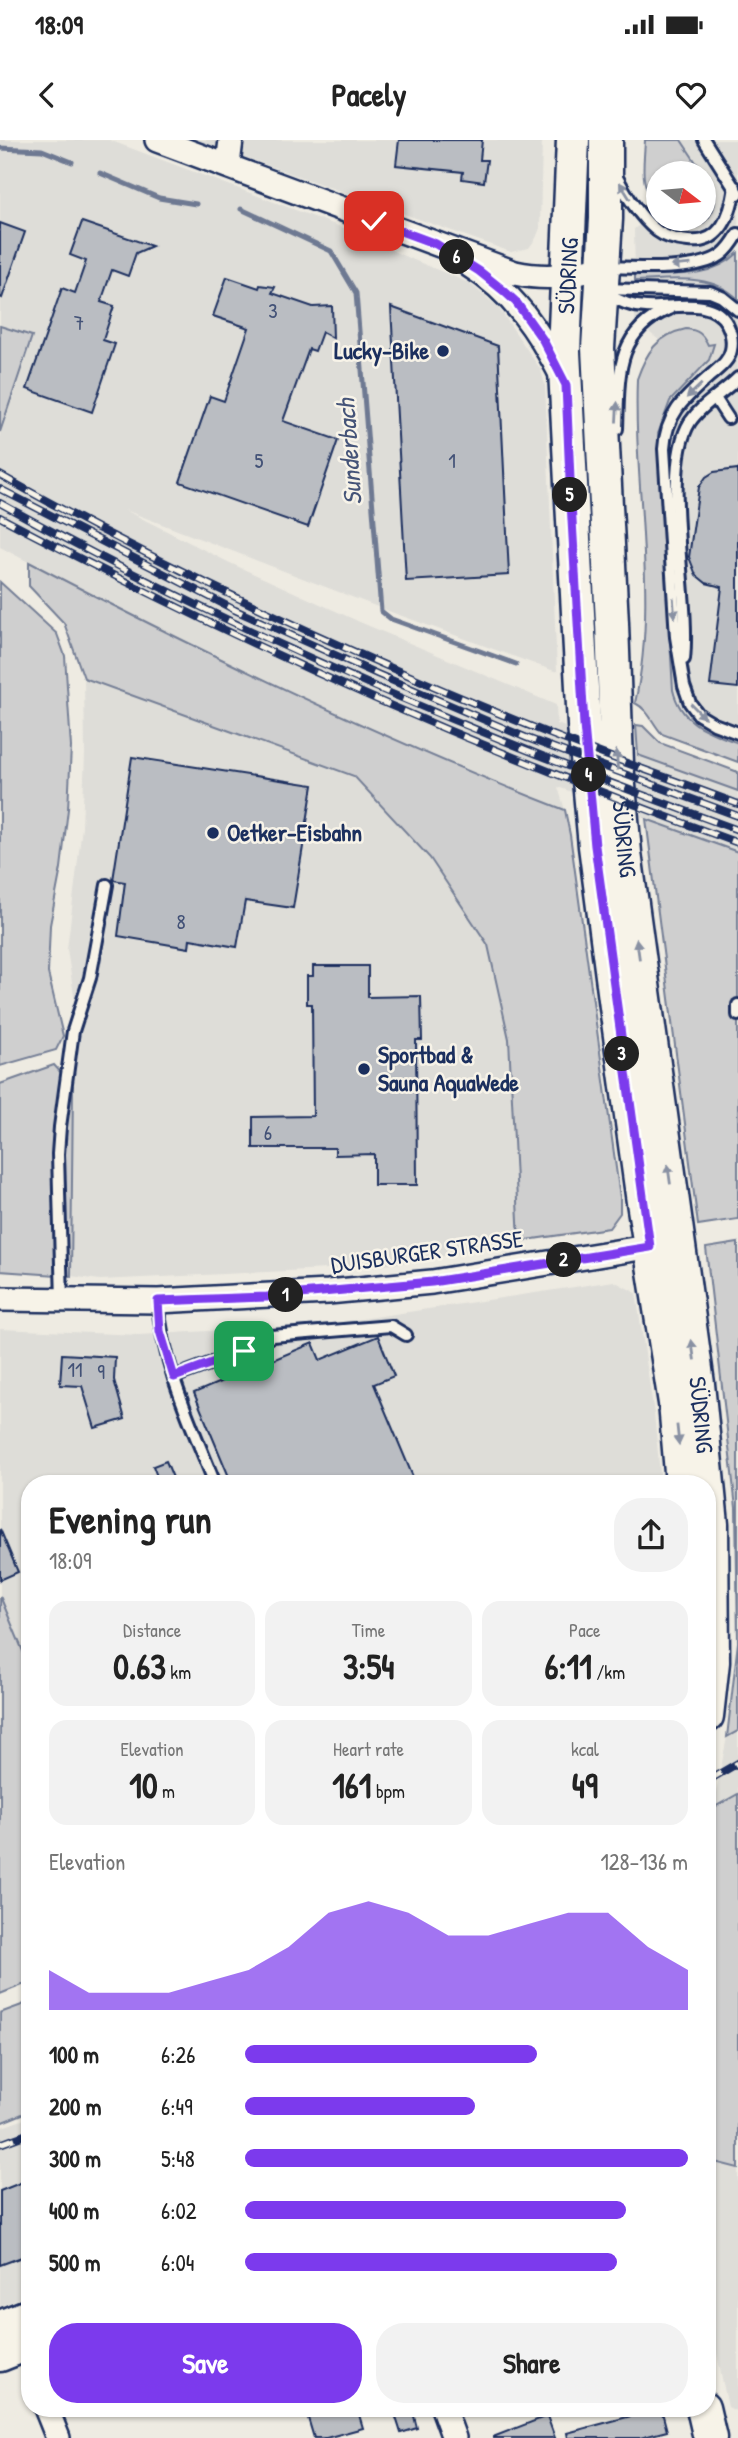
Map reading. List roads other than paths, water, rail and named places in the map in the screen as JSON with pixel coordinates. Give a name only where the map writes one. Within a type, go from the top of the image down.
[{"type":"main road","name":"SÜDRING","points":[[572,140],[565,338],[566,385],[584,725],[595,846],[664,1244],[698,1384],[707,1475]]},
{"type":"main road","name":"SÜDRING","points":[[606,147],[606,219],[598,348],[617,763],[664,1244],[681,1475]]},
{"type":"main road","points":[[0,2327],[21,2319]]},
{"type":"main road","points":[[0,2355],[21,2347]]},
{"type":"main road","points":[[706,2417],[710,2438]]},
{"type":"street","points":[[157,140],[515,273],[602,278]]},
{"type":"street","points":[[228,165],[231,140]]},
{"type":"street","points":[[436,244],[479,271],[516,302],[543,340],[566,385]]},
{"type":"street","name":"DUISBURGER STRASSE","points":[[0,1299],[158,1301],[267,1297],[418,1283],[664,1244]]},
{"type":"street","points":[[50,2417],[58,2438]]},
{"type":"street","points":[[446,2417],[454,2438]]},
{"type":"lane","points":[[606,147],[617,177],[639,212],[658,232],[673,239],[696,242],[717,234],[732,210],[737,191],[704,140]]},
{"type":"lane","points":[[602,278],[707,262],[721,255],[738,234]]},
{"type":"lane","points":[[602,278],[615,299],[629,305],[706,307],[725,320],[732,337],[729,356],[722,366],[677,408],[668,421],[664,434],[664,473],[675,624],[690,703],[699,715],[738,733]]},
{"type":"lane","points":[[602,278],[710,292],[722,297],[738,310]]},
{"type":"lane","points":[[616,441],[622,357],[628,343],[654,315],[676,306]]},
{"type":"lane","points":[[682,668],[686,635],[678,504],[681,444],[689,424],[701,409],[738,378]]},
{"type":"lane","points":[[715,398],[729,418]]},
{"type":"lane","points":[[610,578],[615,455]]},
{"type":"lane","points":[[62,1301],[58,1154],[60,1127],[74,1031],[90,978],[107,885]]},
{"type":"lane","points":[[738,1005],[738,1015]]},
{"type":"lane","points":[[158,1301],[160,1331],[174,1377],[212,1475]]},
{"type":"lane","points":[[174,1377],[244,1351],[272,1336],[391,1326],[406,1335]]},
{"type":"waterway","name":"Sunderbach","points":[[0,148],[42,150],[72,162]]},
{"type":"waterway","name":"Sunderbach","points":[[100,173],[159,198],[196,204]]},
{"type":"waterway","name":"Sunderbach","points":[[241,209],[331,251],[356,293],[381,611],[391,619],[516,664]]},
{"type":"railway","points":[[0,475],[129,544],[328,640],[530,726],[738,804]]},
{"type":"railway","points":[[0,489],[235,610],[377,674],[527,738],[738,816]]},
{"type":"railway","points":[[0,503],[179,597],[363,681],[549,759],[738,830]]},
{"type":"railway","points":[[0,517],[219,627],[365,694],[513,757],[738,843]]},
{"type":"railway","points":[[716,1776],[738,1763]]},
{"type":"railway","points":[[0,2144],[21,2136]]},
{"type":"place","name":"Lucky-Bike","points":[[443,351]]},
{"type":"place","name":"Oetker-Eisbahn","points":[[213,833]]},
{"type":"place","name":"Sportbad & Sauna AquaWede","points":[[364,1069]]}]
